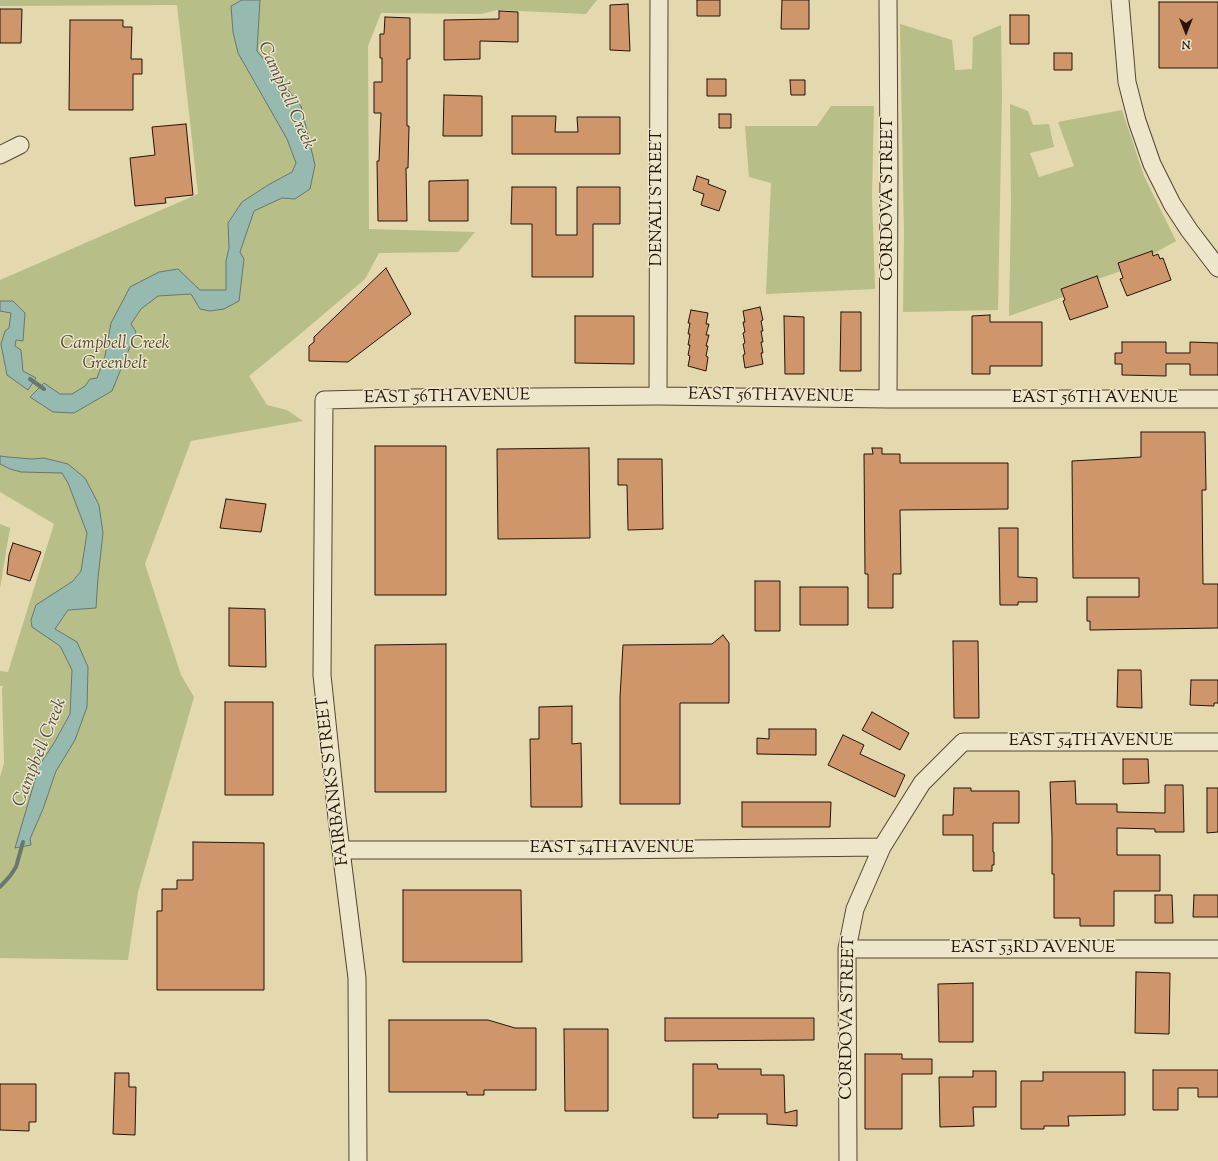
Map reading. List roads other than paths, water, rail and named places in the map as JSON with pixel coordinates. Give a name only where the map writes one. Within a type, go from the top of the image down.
[{"type":"street","name":"DENALI STREET","points":[[658,396],[659,0]]},
{"type":"street","name":"CORDOVA STREET","points":[[888,0],[888,399]]},
{"type":"street","points":[[1120,0],[1127,82],[1137,121],[1152,164],[1172,204],[1189,230],[1218,268]]},
{"type":"street","points":[[0,155],[20,145]]},
{"type":"street","name":"EAST 56TH AVENUE","points":[[324,400],[658,396],[888,399],[1218,399]]},
{"type":"street","name":"FAIRBANKS STREET","points":[[324,400],[322,675],[337,818],[357,978],[358,1161]]},
{"type":"street","name":"CORDOVA STREET","points":[[848,1161],[847,949],[855,909],[882,847],[922,783],[963,742]]},
{"type":"street","name":"EAST 54TH AVENUE","points":[[963,742],[1218,742]]},
{"type":"street","name":"EAST 54TH AVENUE","points":[[342,850],[608,850],[882,847]]},
{"type":"street","name":"EAST 53RD AVENUE","points":[[847,949],[1218,949]]},
{"type":"water","points":[[242,0],[260,0],[257,51],[301,106],[315,165],[310,189],[295,199],[282,198],[254,211],[240,252],[244,259],[239,301],[224,309],[210,311],[200,309],[191,294],[158,296],[141,309],[131,324],[136,332],[112,391],[74,413],[53,412],[30,397],[44,383],[60,394],[72,394],[85,386],[90,379],[97,378],[105,356],[111,323],[130,287],[159,272],[178,269],[200,290],[226,290],[226,261],[229,248],[228,223],[242,202],[268,185],[292,172],[296,163],[287,139],[238,53],[233,32],[231,6]]},
{"type":"water","points":[[0,301],[13,301],[25,313],[23,341],[16,340],[15,346],[21,350],[23,371],[36,378],[28,390],[7,375],[1,344],[5,331],[9,328],[11,313],[0,311]]},
{"type":"water","points":[[0,456],[32,459],[44,458],[68,464],[85,478],[99,505],[103,533],[96,608],[68,610],[55,629],[77,642],[88,667],[87,707],[75,740],[56,771],[43,809],[30,839],[31,845],[15,848],[39,766],[70,714],[72,670],[60,646],[32,627],[31,620],[36,605],[73,581],[81,571],[87,533],[68,483],[62,473],[21,472],[10,469],[0,464]]},
{"type":"waterway","name":"Campbell Creek","points":[[30,379],[44,389]]},
{"type":"waterway","name":"Campbell Creek","points":[[0,887],[16,867],[23,842]]},
{"type":"park label","name":"Campbell Creek Greenbelt","points":[[115,355]]}]
